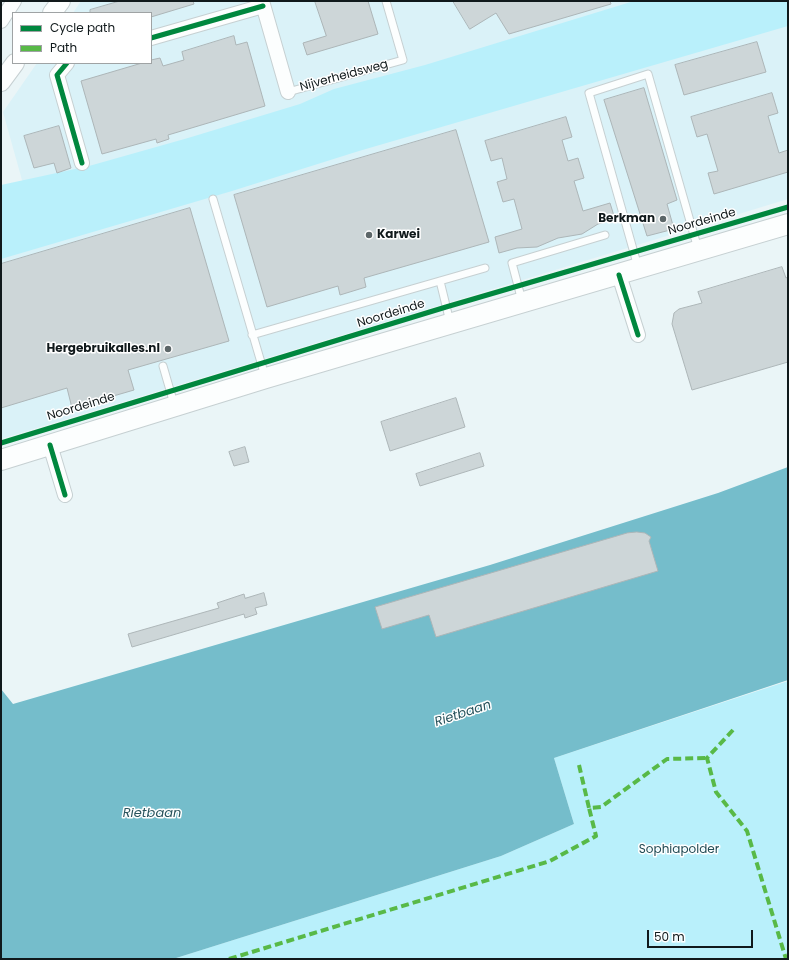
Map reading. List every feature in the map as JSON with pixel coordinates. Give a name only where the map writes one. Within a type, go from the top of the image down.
[{"type":"main road","points":[[1,460],[266,378],[788,224]]},
{"type":"street","points":[[1,21],[14,1]]},
{"type":"street","points":[[53,12],[61,1]]},
{"type":"street","name":"Nijverheidsweg","points":[[152,38],[262,4],[288,92]]},
{"type":"street","points":[[1,82],[14,64]]},
{"type":"street","points":[[66,64],[57,75],[82,163]]},
{"type":"street","points":[[619,275],[638,335]]},
{"type":"street","points":[[50,445],[66,495]]},
{"type":"lane","name":"Nijverheidsweg","points":[[288,92],[402,60],[386,1]]},
{"type":"lane","points":[[639,269],[589,93],[648,74],[699,251]]},
{"type":"lane","points":[[213,199],[252,335],[266,378]]},
{"type":"lane","points":[[523,303],[512,263],[605,235]]},
{"type":"lane","points":[[252,335],[485,268]]},
{"type":"lane","points":[[440,281],[450,324]]},
{"type":"lane","points":[[163,366],[175,406]]},
{"type":"shaded area","points":[[81,1],[788,1],[788,199],[1,439],[1,252],[39,241],[3,112],[36,64],[152,64],[152,12],[74,12]]},
{"type":"green space","points":[[634,1],[788,1],[788,26],[359,151],[232,191],[1,259],[1,185],[89,166],[188,138],[300,104],[334,89],[425,65]]},
{"type":"green space","name":"Sophiapolder","points":[[788,681],[788,959],[173,959],[501,856],[574,824],[554,758]]},
{"type":"water","name":"Rietbaan","points":[[788,467],[788,680],[554,758],[574,824],[501,856],[173,959],[1,959],[1,689],[13,704],[490,565],[718,493]]},
{"type":"building","points":[[120,1],[193,1],[194,4],[152,17],[152,12],[90,12],[90,10]]},
{"type":"building","points":[[315,1],[368,1],[378,34],[307,55],[303,43],[326,36]]},
{"type":"building","points":[[453,1],[610,1],[611,4],[509,34],[496,13],[470,29]]},
{"type":"building","points":[[234,36],[236,45],[247,42],[265,106],[168,135],[169,139],[157,143],[156,139],[102,154],[81,81],[139,64],[152,64],[152,60],[160,58],[163,66],[184,60],[182,52]]},
{"type":"building","points":[[757,42],[766,72],[684,95],[675,65]]},
{"type":"building","points":[[644,88],[677,200],[667,204],[674,229],[647,236],[604,100]]},
{"type":"building","points":[[772,93],[778,113],[768,116],[779,153],[788,150],[788,172],[714,194],[708,173],[718,171],[707,134],[697,137],[691,117]]},
{"type":"building","points":[[566,117],[572,137],[562,140],[568,161],[578,158],[584,178],[574,181],[583,211],[610,203],[615,219],[598,224],[582,234],[558,238],[537,247],[517,248],[499,253],[495,237],[522,229],[514,199],[503,202],[497,182],[507,179],[502,158],[491,161],[485,141]]},
{"type":"building","points":[[59,126],[71,168],[57,173],[54,163],[34,168],[24,136]]},
{"type":"building","points":[[456,130],[489,242],[364,278],[366,287],[340,295],[338,286],[267,307],[234,195]]},
{"type":"building","points":[[190,208],[229,341],[128,370],[134,390],[72,408],[67,388],[1,408],[1,264]]},
{"type":"building","points":[[782,267],[786,278],[788,277],[788,362],[692,390],[672,324],[674,313],[679,309],[702,303],[698,292]]},
{"type":"building","points":[[456,398],[465,427],[390,451],[381,422]]},
{"type":"building","points":[[245,447],[249,462],[234,466],[229,452]]},
{"type":"building","points":[[480,453],[484,466],[420,486],[416,474]]},
{"type":"building","points":[[627,533],[645,533],[651,537],[649,541],[658,571],[436,637],[429,615],[382,629],[375,607]]},
{"type":"building","points":[[264,593],[267,605],[255,608],[257,614],[245,618],[244,614],[132,647],[128,634],[219,608],[217,603],[244,594],[245,598]]},
{"type":"marked path","points":[[733,730],[707,758],[716,792],[747,831],[786,959]]},
{"type":"marked path","points":[[579,765],[589,808],[601,807],[667,759],[707,758]]},
{"type":"marked path","points":[[229,959],[550,861],[596,836],[589,808]]},
{"type":"cycle path","points":[[152,38],[263,6]]},
{"type":"cycle path","points":[[66,64],[57,75],[82,163]]},
{"type":"cycle path","name":"Noordeinde","points":[[1,443],[446,307],[788,207]]},
{"type":"cycle path","points":[[619,275],[638,335]]},
{"type":"cycle path","points":[[50,445],[65,495]]},
{"type":"place","name":"Berkman","points":[[663,219]]},
{"type":"place","name":"Karwei","points":[[369,235]]},
{"type":"place","name":"Hergebruikalles.nl","points":[[168,349]]}]
